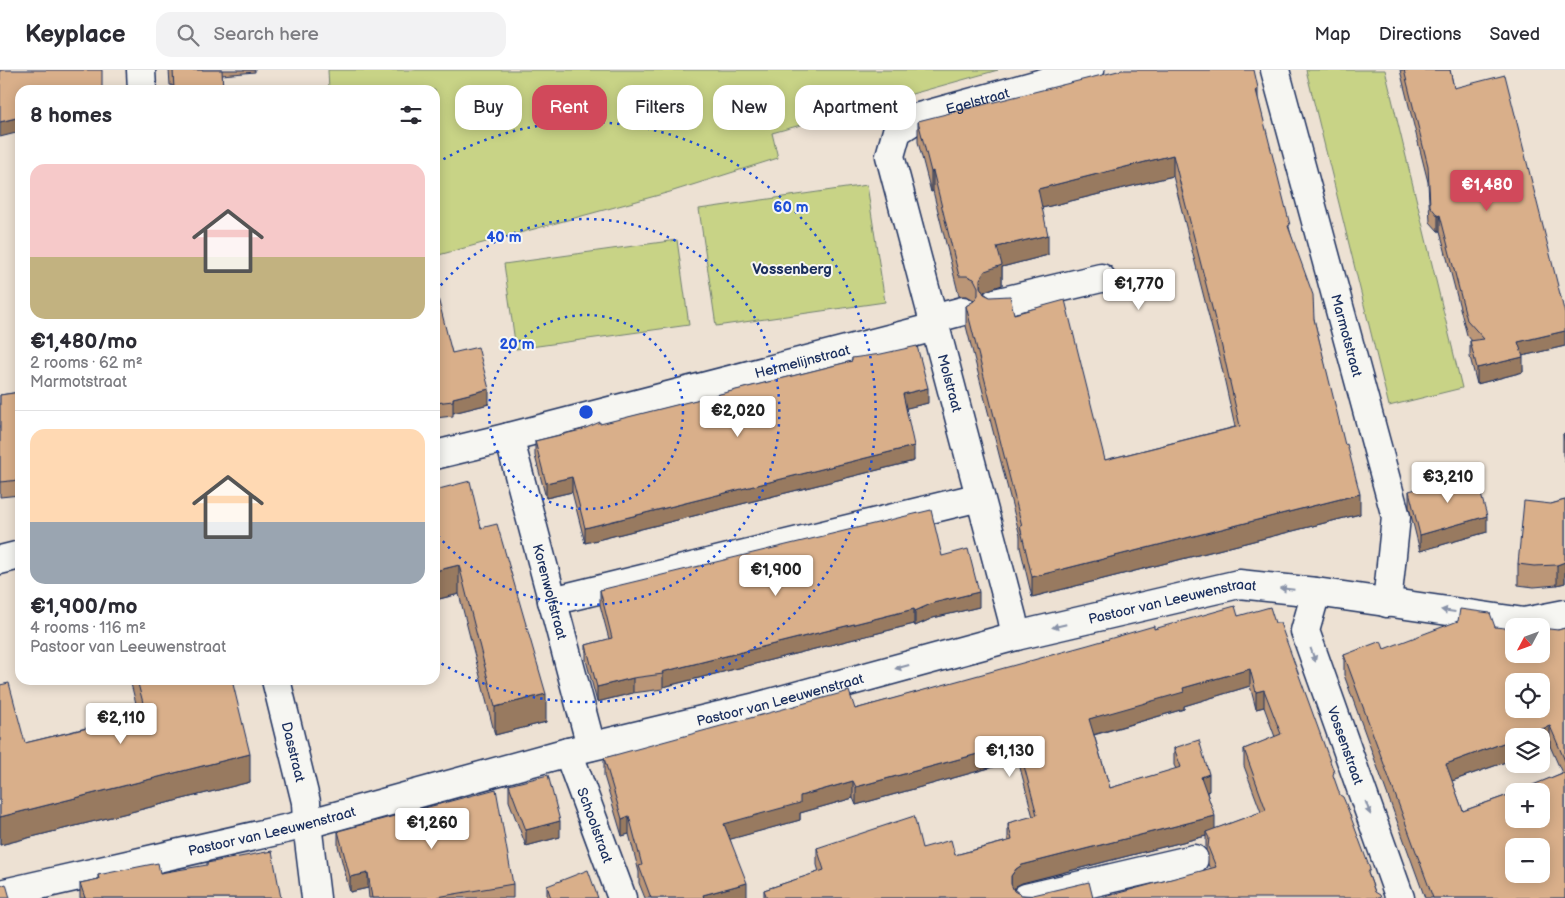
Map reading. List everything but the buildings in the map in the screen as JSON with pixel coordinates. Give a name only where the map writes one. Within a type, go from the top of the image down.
[{"type":"street","points":[[141,70],[142,85]]},
{"type":"street","name":"Egelstraat","points":[[897,131],[919,117],[1090,70]]},
{"type":"street","name":"Marmotstraat","points":[[1275,70],[1396,517],[1387,603]]},
{"type":"street","name":"Molstraat","points":[[897,131],[890,156],[1016,636]]},
{"type":"street","points":[[995,303],[1101,278]]},
{"type":"street","name":"Hermelijnstraat","points":[[440,454],[509,438],[934,323],[963,311]]},
{"type":"street","name":"Korenwolfstraat","points":[[509,438],[552,600],[580,749]]},
{"type":"street","points":[[552,600],[980,497]]},
{"type":"street","points":[[0,560],[15,556]]},
{"type":"street","name":"Pastoor van Leeuwenstraat","points":[[0,894],[29,893],[307,824],[580,749],[756,707],[1016,636],[1239,584],[1316,592],[1524,622],[1565,614]]},
{"type":"street","name":"Vossenstraat","points":[[1316,592],[1305,631],[1400,898]]},
{"type":"street","name":"Dasstraat","points":[[277,685],[306,802],[316,898]]},
{"type":"street","name":"Schoolstraat","points":[[580,749],[622,898]]},
{"type":"street","points":[[1042,896],[1194,860]]},
{"type":"green space","points":[[328,70],[998,70],[916,93],[916,85],[795,85],[795,127],[785,129],[785,85],[713,85],[713,130],[783,130],[772,133],[778,158],[670,192],[440,255],[440,85],[329,85]]},
{"type":"green space","points":[[1306,70],[1385,70],[1462,388],[1389,406]]},
{"type":"green space","points":[[867,185],[885,302],[716,326],[699,209]]},
{"type":"green space","points":[[677,240],[689,325],[516,349],[504,264]]},
{"type":"district","name":"Vossenberg","points":[[792,269]]}]
